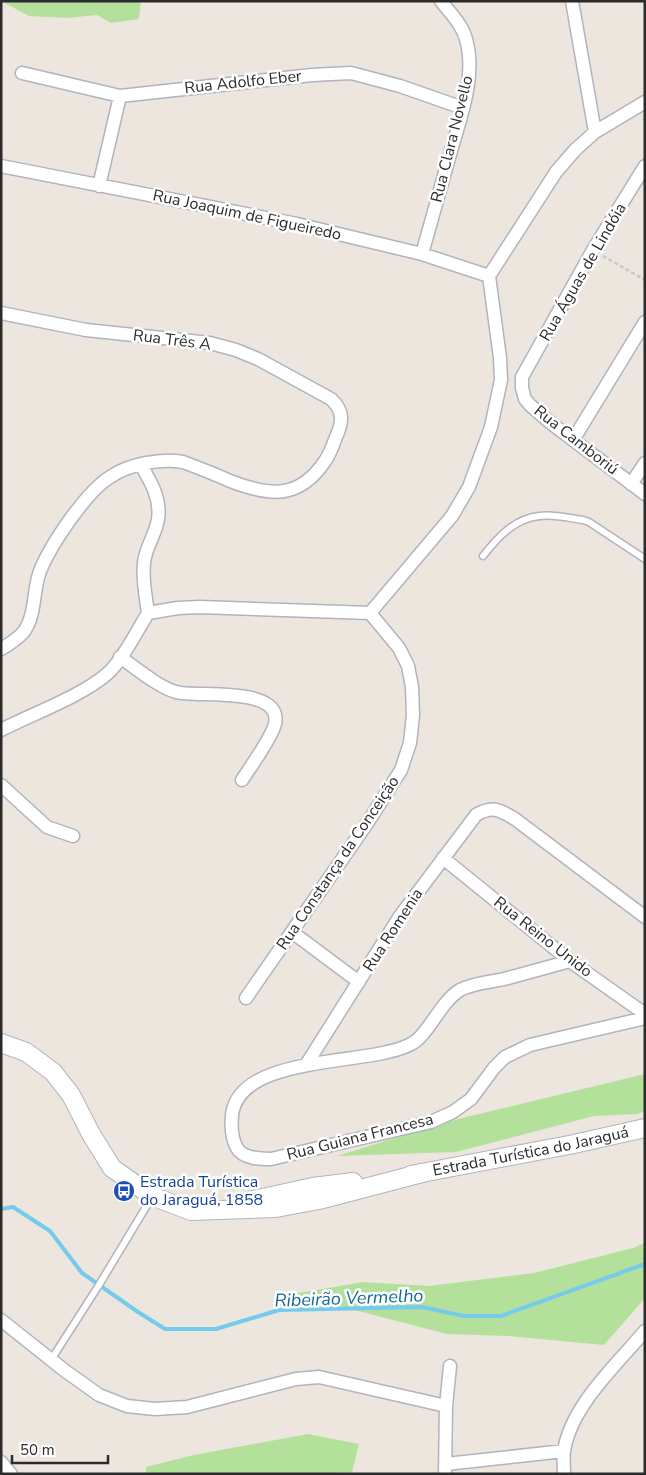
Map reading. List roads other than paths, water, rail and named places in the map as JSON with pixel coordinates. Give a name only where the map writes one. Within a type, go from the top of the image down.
[{"type":"main road","name":"Estrada Turística do Jaraguá","points":[[1,1043],[26,1052],[53,1072],[71,1095],[90,1134],[112,1168],[152,1196],[191,1211],[313,1187],[422,1173],[574,1144],[643,1127]]},
{"type":"street","name":"Rua Clara Novello","points":[[422,254],[463,108],[469,78],[469,52],[466,37],[461,26],[441,1]]},
{"type":"street","points":[[572,1],[595,132]]},
{"type":"street","name":"Rua Adolfo Eber","points":[[22,73],[120,96],[312,75],[351,74],[393,84],[463,108]]},
{"type":"street","points":[[99,186],[120,96]]},
{"type":"street","points":[[148,613],[178,608],[200,607],[370,613],[452,516],[469,487],[488,436],[497,404],[501,380],[500,358],[489,276],[556,172],[575,150],[595,132],[645,102]]},
{"type":"street","name":"Rua Joaquim de Figueiredo","points":[[1,166],[297,224],[422,254],[489,276]]},
{"type":"street","name":"Rua Águas de Lindóia","points":[[522,378],[593,250],[645,166]]},
{"type":"street","name":"Rua Três A","points":[[1,313],[86,330],[136,334],[218,346],[258,359],[331,399],[338,405],[341,412],[341,426],[325,461],[309,480],[296,489],[284,492],[252,489],[184,462],[173,460],[141,465]]},
{"type":"street","points":[[573,440],[645,322]]},
{"type":"street","name":"Rua Camboriú","points":[[522,378],[525,398],[552,424],[645,494]]},
{"type":"street","points":[[631,484],[645,463]]},
{"type":"street","points":[[1,649],[25,630],[31,614],[39,573],[47,556],[75,514],[100,484],[111,476],[141,465],[152,485],[158,504],[158,520],[144,563],[144,583],[148,613],[108,673],[71,696],[1,730]]},
{"type":"street","name":"Rua Constança da Conceição","points":[[246,998],[368,822],[401,770],[410,743],[413,715],[412,687],[408,666],[399,648],[370,613]]},
{"type":"street","points":[[120,657],[175,692],[241,696],[265,703],[271,708],[275,723],[271,734],[242,780]]},
{"type":"street","points":[[1,786],[47,828],[73,836]]},
{"type":"street","name":"Rua Romenia","points":[[306,1065],[400,916],[476,815],[485,810],[493,808],[515,819],[645,917]]},
{"type":"street","name":"Rua Reino Unido","points":[[443,858],[570,961],[645,1014]]},
{"type":"street","points":[[292,932],[359,982]]},
{"type":"street","points":[[306,1065],[373,1056],[411,1045],[421,1036],[451,998],[461,990],[570,961]]},
{"type":"street","name":"Rua Guiana Francesa","points":[[306,1065],[273,1074],[254,1082],[242,1094],[233,1108],[231,1125],[237,1150],[244,1155],[271,1158],[431,1122],[453,1112],[470,1100],[505,1056],[530,1045],[645,1018]]},
{"type":"street","points":[[1,1320],[99,1395],[127,1406],[155,1409],[187,1407],[296,1379],[319,1377],[446,1406]]},
{"type":"street","points":[[564,1474],[564,1451],[576,1417],[586,1400],[645,1331]]},
{"type":"street","points":[[450,1366],[446,1406],[445,1469],[564,1451]]},
{"type":"street","points":[[1,1462],[11,1474]]},
{"type":"lane","points":[[483,556],[499,536],[518,522],[540,516],[589,522],[645,559]]},
{"type":"lane","points":[[51,1360],[99,1285],[152,1196]]},
{"type":"waterway","name":"Ribeirão Vermelho","points":[[1,1209],[13,1207],[50,1231],[82,1273],[165,1329],[216,1329],[279,1310],[422,1307],[464,1316],[501,1316],[645,1264]]},
{"type":"place","name":"Estrada Turística do Jaraguá, 1858","points":[[124,1191]]}]
